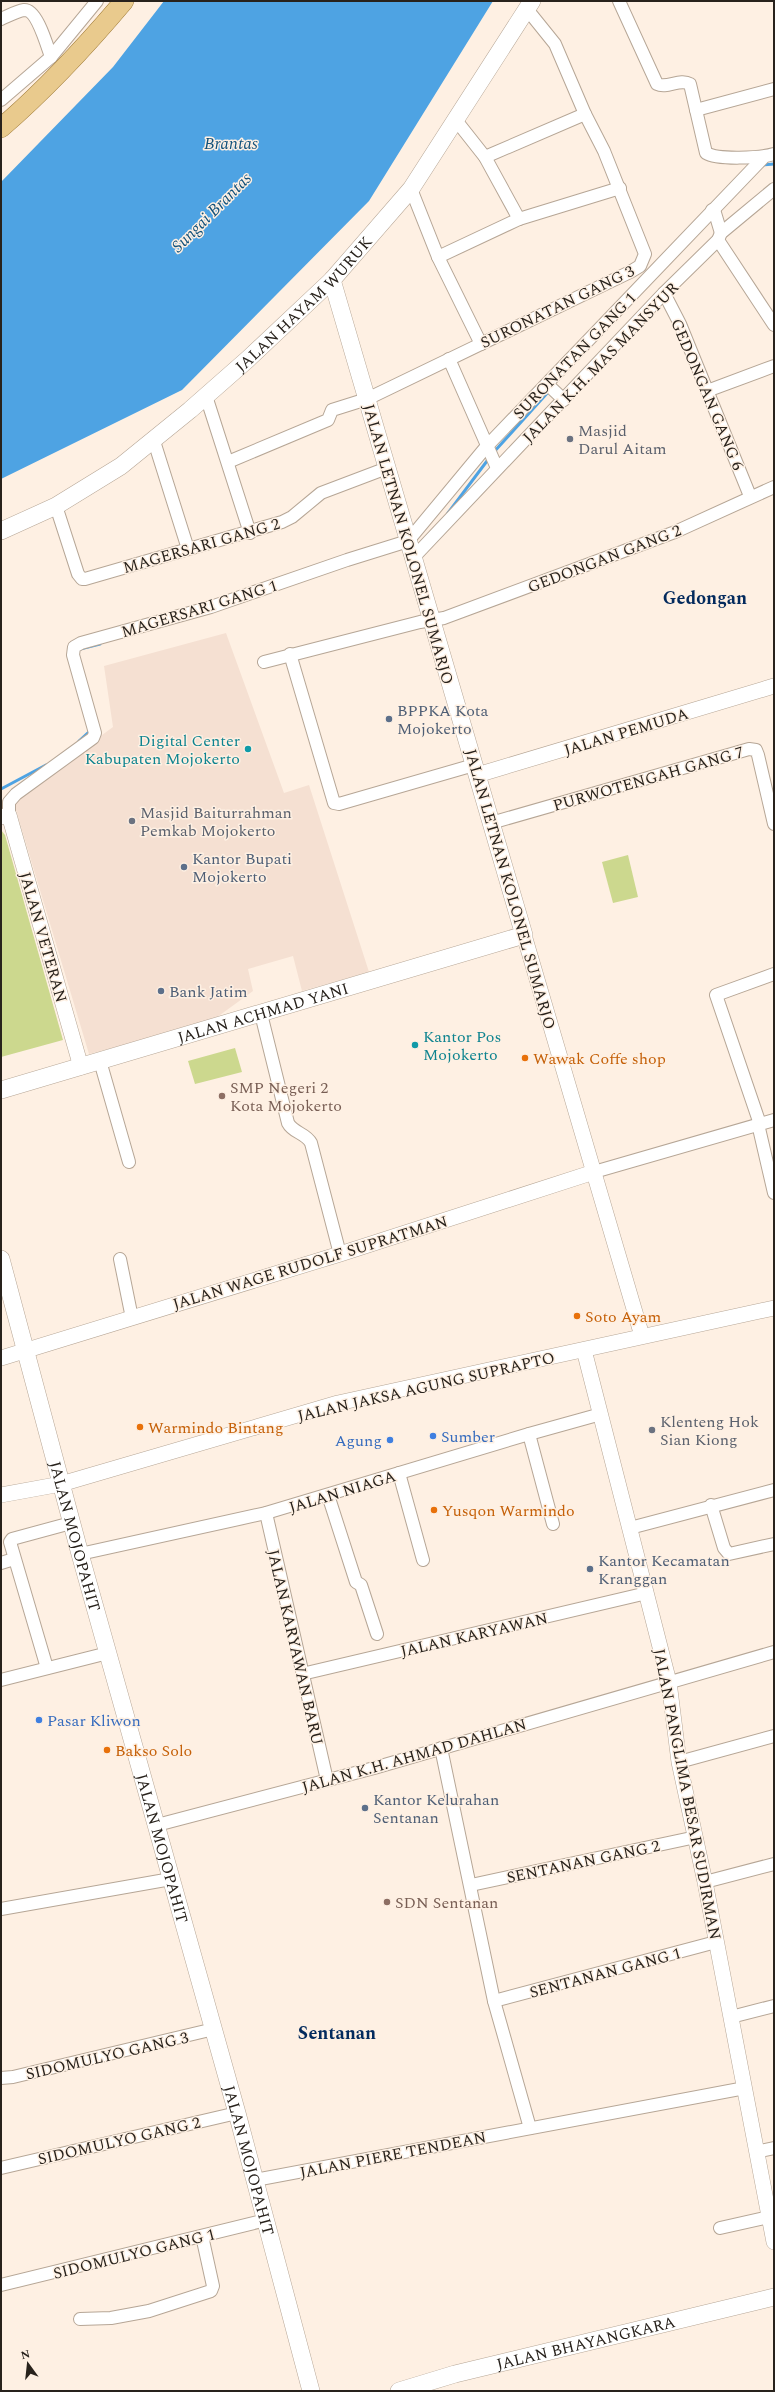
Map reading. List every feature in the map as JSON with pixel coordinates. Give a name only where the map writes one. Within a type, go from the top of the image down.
[{"type":"main road","points":[[1,128],[36,97],[83,50],[124,1]]},
{"type":"main road","name":"JALAN HAYAM WURUK","points":[[1,531],[57,511],[121,466],[153,438],[206,396],[332,280],[411,189],[529,5]]},
{"type":"main road","name":"JALAN LETNAN KOLONEL SUMARJO","points":[[332,280],[366,399],[382,470],[404,542],[413,558],[524,935]]},
{"type":"main road","name":"JALAN ACHMAD YANI","points":[[1,1090],[524,935]]},
{"type":"main road","name":"JALAN MOJOPAHIT","points":[[1,1259],[71,1523],[238,2113],[311,2391]]},
{"type":"main road","name":"JALAN BHAYANGKARA","points":[[399,2391],[455,2374],[774,2297]]},
{"type":"street","points":[[1,100],[51,57],[97,1]]},
{"type":"street","points":[[619,1],[657,84],[662,86],[684,82],[690,84],[706,153],[714,156],[769,156]]},
{"type":"street","name":"SURONATAN GANG 3","points":[[228,462],[328,420],[332,410],[366,399],[640,266],[645,254],[620,188],[585,114],[555,44],[529,5]]},
{"type":"street","points":[[1,19],[24,10],[31,12],[36,18],[51,57]]},
{"type":"street","points":[[696,110],[774,89]]},
{"type":"street","points":[[485,157],[585,114]]},
{"type":"street","points":[[455,119],[485,157],[519,219]]},
{"type":"street","name":"SURONATAN GANG 1","points":[[404,542],[487,449],[550,387],[712,210],[769,156]]},
{"type":"street","points":[[438,257],[519,219],[620,188]]},
{"type":"street","points":[[411,189],[438,257],[481,344]]},
{"type":"street","name":"JALAN K.H. MAS MANSYUR","points":[[413,558],[496,466],[564,400],[664,293],[720,237],[774,189]]},
{"type":"street","points":[[712,210],[715,213],[720,237],[774,325]]},
{"type":"street","name":"GEDONGAN GANG 6","points":[[664,293],[680,324],[750,496]]},
{"type":"street","points":[[449,359],[487,449],[496,466]]},
{"type":"street","points":[[707,391],[774,366]]},
{"type":"street","points":[[550,387],[564,400]]},
{"type":"street","points":[[206,396],[250,533]]},
{"type":"street","points":[[153,438],[188,549]]},
{"type":"street","name":"MAGERSARI GANG 2","points":[[57,511],[78,574],[82,579],[250,533],[288,520],[321,493],[382,470]]},
{"type":"street","name":"GEDONGAN GANG 2","points":[[264,662],[290,654],[444,618],[675,532],[750,496],[774,487]]},
{"type":"street","name":"MAGERSARI GANG 1","points":[[6,812],[16,794],[93,738],[94,729],[73,655],[74,647],[81,642],[211,607],[404,542]]},
{"type":"street","points":[[290,654],[334,803],[339,804],[476,770]]},
{"type":"street","name":"JALAN PEMUDA","points":[[476,770],[774,686]]},
{"type":"street","name":"PURWOTENGAH GANG 7","points":[[491,823],[750,749],[757,752],[774,824]]},
{"type":"street","name":"JALAN VETERAN","points":[[6,812],[81,1067]]},
{"type":"street","name":"JALAN LETNAN KOLONEL SUMARJO","points":[[524,935],[642,1336]]},
{"type":"street","points":[[774,974],[716,995],[759,1124],[774,1193]]},
{"type":"street","points":[[261,1014],[288,1123],[290,1127],[303,1134],[311,1143],[340,1254]]},
{"type":"street","points":[[100,1061],[129,1162]]},
{"type":"street","points":[[594,1172],[774,1120]]},
{"type":"street","name":"JALAN WAGE RUDOLF SUPRATMAN","points":[[1,1358],[340,1254],[594,1172]]},
{"type":"street","points":[[120,1258],[132,1318]]},
{"type":"street","name":"JALAN JAKSA AGUNG SUPRAPTO","points":[[1,1495],[61,1484],[338,1403],[774,1308]]},
{"type":"street","name":"JALAN PANGLIMA BESAR SUDIRMAN","points":[[584,1350],[669,1682],[679,1762],[705,1882],[774,2242]]},
{"type":"street","name":"JALAN NIAGA","points":[[80,1554],[266,1513],[529,1434],[601,1414]]},
{"type":"street","points":[[529,1434],[553,1524]]},
{"type":"street","points":[[399,1473],[423,1560]]},
{"type":"street","points":[[630,1528],[711,1505],[774,1490]]},
{"type":"street","points":[[328,1495],[356,1582],[361,1585],[377,1634]]},
{"type":"street","points":[[711,1505],[724,1548],[729,1554],[774,1544]]},
{"type":"street","name":"JALAN KARYAWAN BARU","points":[[266,1513],[327,1780]]},
{"type":"street","points":[[47,1668],[10,1544],[12,1539],[71,1523]]},
{"type":"street","points":[[1,1563],[14,1559]]},
{"type":"street","name":"JALAN KARYAWAN","points":[[302,1674],[647,1593]]},
{"type":"street","name":"JALAN K.H. AHMAD DAHLAN","points":[[157,1825],[442,1748],[774,1652]]},
{"type":"street","points":[[1,1680],[108,1653]]},
{"type":"street","points":[[679,1762],[774,1736]]},
{"type":"street","points":[[442,1748],[494,2001],[530,2128]]},
{"type":"street","name":"SENTANAN GANG 2","points":[[471,1885],[696,1837]]},
{"type":"street","points":[[705,1882],[774,1864]]},
{"type":"street","points":[[1,1909],[171,1879]]},
{"type":"street","name":"SENTANAN GANG 1","points":[[494,2001],[716,1942]]},
{"type":"street","points":[[731,2017],[774,2006]]},
{"type":"street","name":"SIDOMULYO GANG 3","points":[[1,2078],[13,2077],[214,2029]]},
{"type":"street","name":"JALAN PIERE TENDEAN","points":[[255,2180],[745,2088]]},
{"type":"street","name":"SIDOMULYO GANG 2","points":[[1,2168],[238,2113]]},
{"type":"street","points":[[756,2152],[774,2148]]},
{"type":"street","points":[[720,2228],[769,2217]]},
{"type":"street","name":"SIDOMULYO GANG 1","points":[[1,2285],[266,2220]]},
{"type":"street","points":[[80,2319],[111,2318],[149,2311],[207,2294],[211,2291],[213,2286],[202,2236]]},
{"type":"shaded area","name":"Kantor Bupati Mojokerto","points":[[226,633],[284,793],[309,785],[369,972],[302,991],[293,956],[248,969],[253,991],[209,1023],[89,1054],[13,800],[113,727],[104,666]]},
{"type":"green space","points":[[1,830],[5,835],[63,1040],[1,1057]]},
{"type":"green space","points":[[628,855],[638,897],[613,903],[602,862]]},
{"type":"green space","points":[[235,1048],[242,1072],[195,1084],[188,1061]]},
{"type":"water","name":"Brantas","points":[[164,1],[493,1],[369,201],[182,390],[1,479],[1,182],[113,67]]},
{"type":"waterway","points":[[761,165],[774,164]]},
{"type":"waterway","points":[[493,453],[550,390]]},
{"type":"waterway","points":[[448,513],[490,457]]},
{"type":"waterway","points":[[80,649],[100,644]]},
{"type":"waterway","points":[[79,741],[91,730]]},
{"type":"waterway","points":[[1,789],[46,765]]},
{"type":"place","name":"Masjid Darul Aitam","points":[[570,439]]},
{"type":"place","name":"BPPKA Kota Mojokerto","points":[[389,719]]},
{"type":"place","name":"Digital Center Kabupaten Mojokerto","points":[[248,749]]},
{"type":"place","name":"Masjid Baiturrahman Pemkab Mojokerto","points":[[132,821]]},
{"type":"place","name":"Kantor Bupati Mojokerto","points":[[184,867]]},
{"type":"place","name":"Bank Jatim","points":[[161,991]]},
{"type":"place","name":"Kantor Pos Mojokerto","points":[[415,1045]]},
{"type":"place","name":"Wawak Coffe shop","points":[[525,1058]]},
{"type":"place","name":"SMP Negeri 2 Kota Mojokerto","points":[[222,1096]]},
{"type":"place","name":"Soto Ayam","points":[[577,1316]]},
{"type":"place","name":"Warmindo Bintang","points":[[140,1427]]},
{"type":"place","name":"Klenteng Hok Sian Kiong","points":[[652,1430]]},
{"type":"place","name":"Sumber","points":[[433,1436]]},
{"type":"place","name":"Agung","points":[[390,1440]]},
{"type":"place","name":"Yusqon Warmindo","points":[[434,1510]]},
{"type":"place","name":"Kantor Kecamatan Kranggan","points":[[590,1569]]},
{"type":"place","name":"Pasar Kliwon","points":[[39,1720]]},
{"type":"place","name":"Bakso Solo","points":[[107,1750]]},
{"type":"place","name":"Kantor Kelurahan Sentanan","points":[[365,1808]]},
{"type":"place","name":"SDN Sentanan","points":[[387,1902]]},
{"type":"district","name":"Gedongan","points":[[705,598]]},
{"type":"district","name":"Sentanan","points":[[337,2033]]},
{"type":"water label","name":"Sungai Brantas","points":[[211,212]]}]
